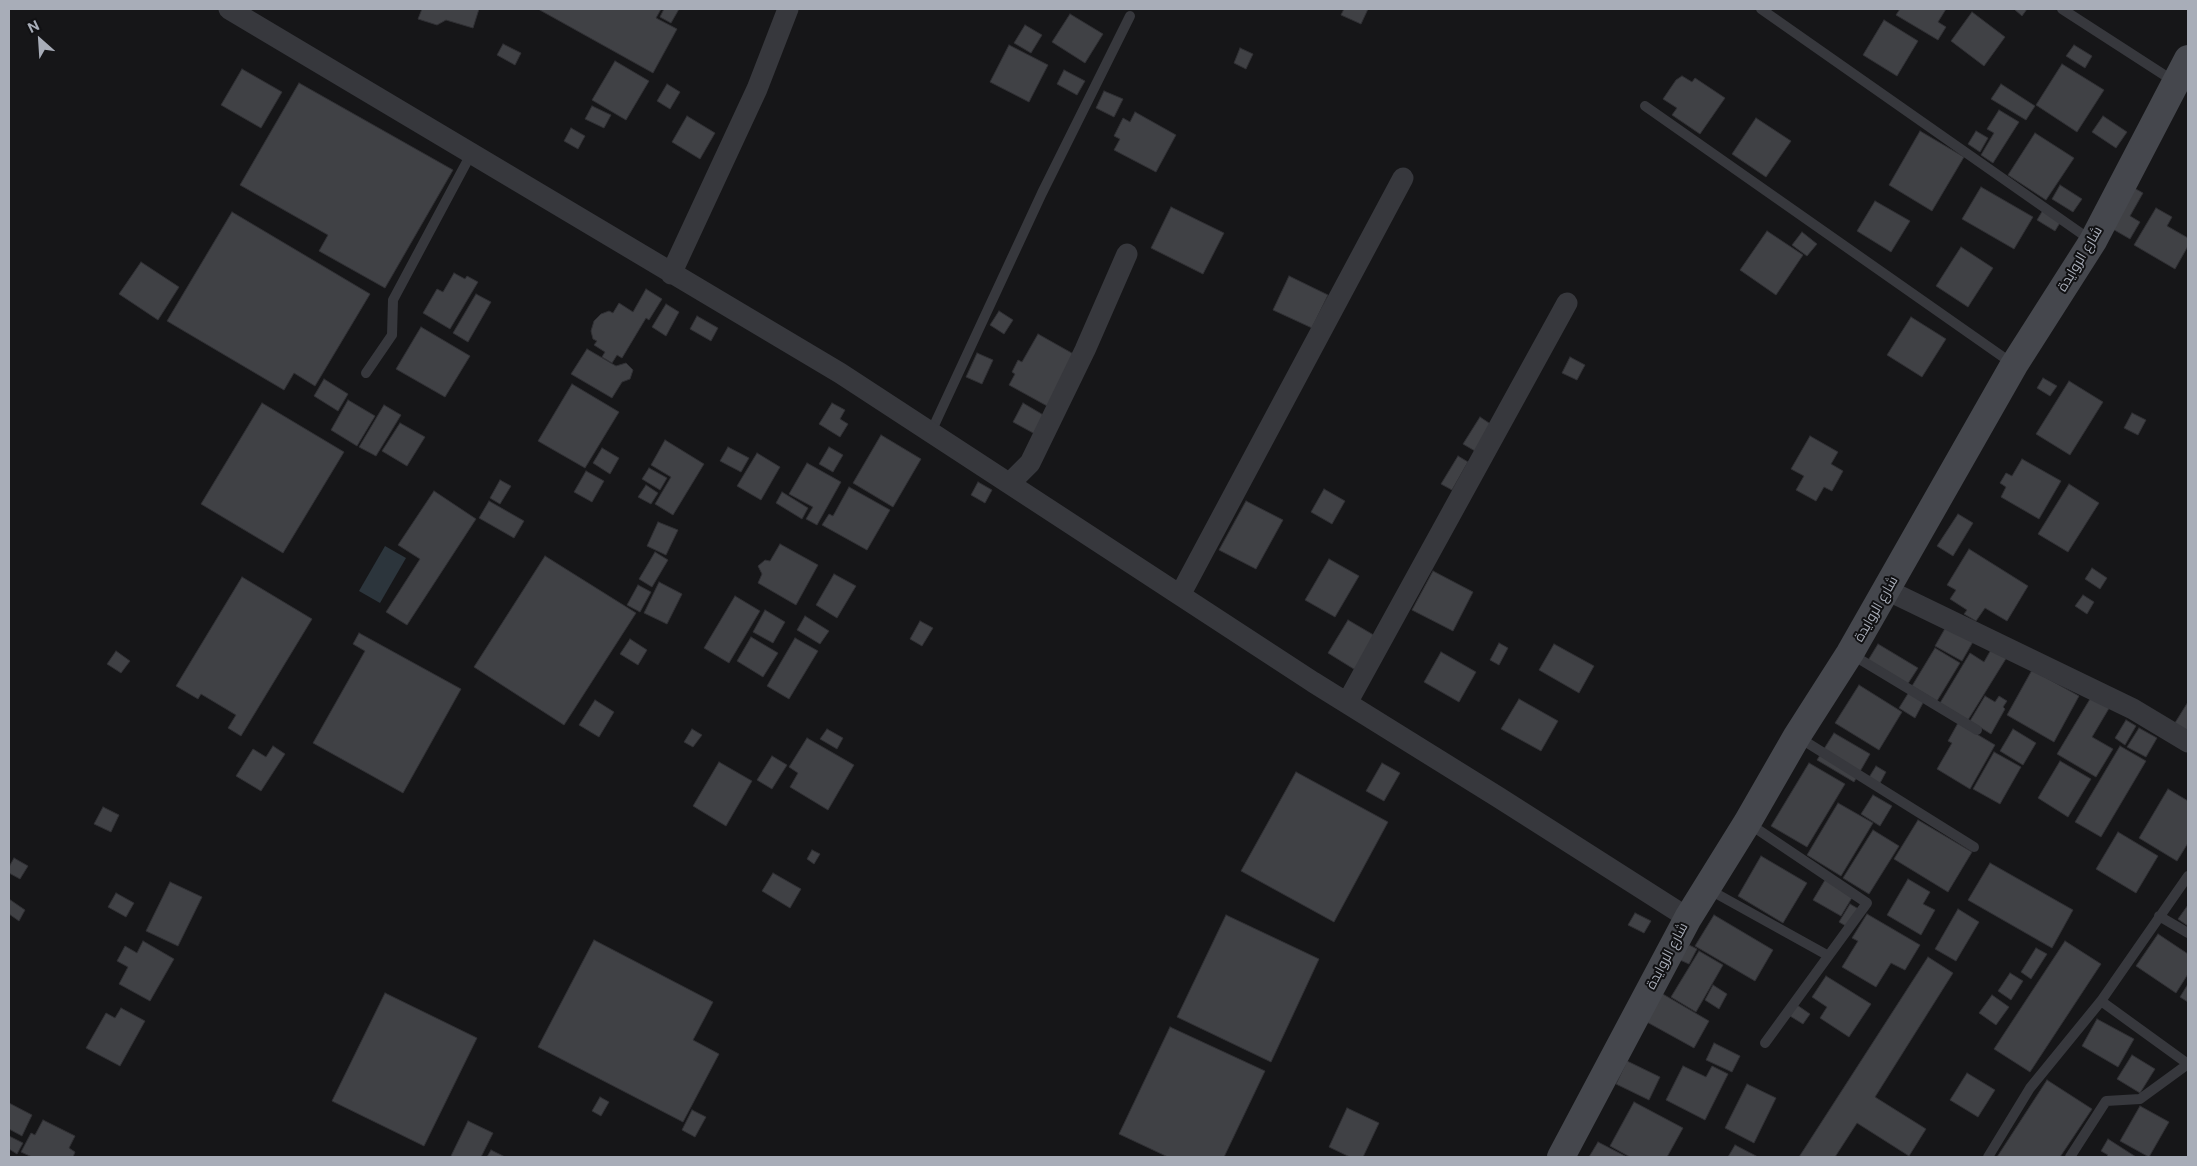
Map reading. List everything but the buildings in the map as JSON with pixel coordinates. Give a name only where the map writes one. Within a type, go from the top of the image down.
[{"type":"street","points":[[229,9],[840,373],[1347,703],[1688,918]]},
{"type":"street","points":[[671,274],[757,89],[788,9]]},
{"type":"street","name":"شارع الروايدة","points":[[1561,1157],[1705,887],[1747,823],[1797,736],[1850,653],[2014,364],[2093,241],[2184,77]]},
{"type":"street","points":[[1180,595],[1403,178]]},
{"type":"street","points":[[1010,483],[1030,463],[1085,350],[1127,254]]},
{"type":"street","points":[[1347,703],[1566,303]]},
{"type":"street","points":[[1887,590],[2133,709],[2188,742]]},
{"type":"lane","points":[[1761,9],[2093,241]]},
{"type":"lane","points":[[2062,9],[2184,77]]},
{"type":"lane","points":[[931,432],[1042,193],[1130,16]]},
{"type":"lane","points":[[1645,106],[2014,364]]},
{"type":"lane","points":[[366,373],[392,335],[393,300],[471,154]]},
{"type":"lane","points":[[1850,653],[1977,730]]},
{"type":"lane","points":[[1797,736],[1974,847]]},
{"type":"lane","points":[[1747,823],[1867,903],[1765,1043]]},
{"type":"lane","points":[[1988,1157],[2030,1088],[2101,1002],[2188,876]]},
{"type":"lane","points":[[1705,887],[1827,956]]},
{"type":"lane","points":[[2159,916],[2188,933]]},
{"type":"lane","points":[[2070,1157],[2106,1101],[2140,1099],[2188,1064],[2101,1002]]},
{"type":"shaded area","points":[[385,546],[406,558],[380,603],[359,591]]}]
